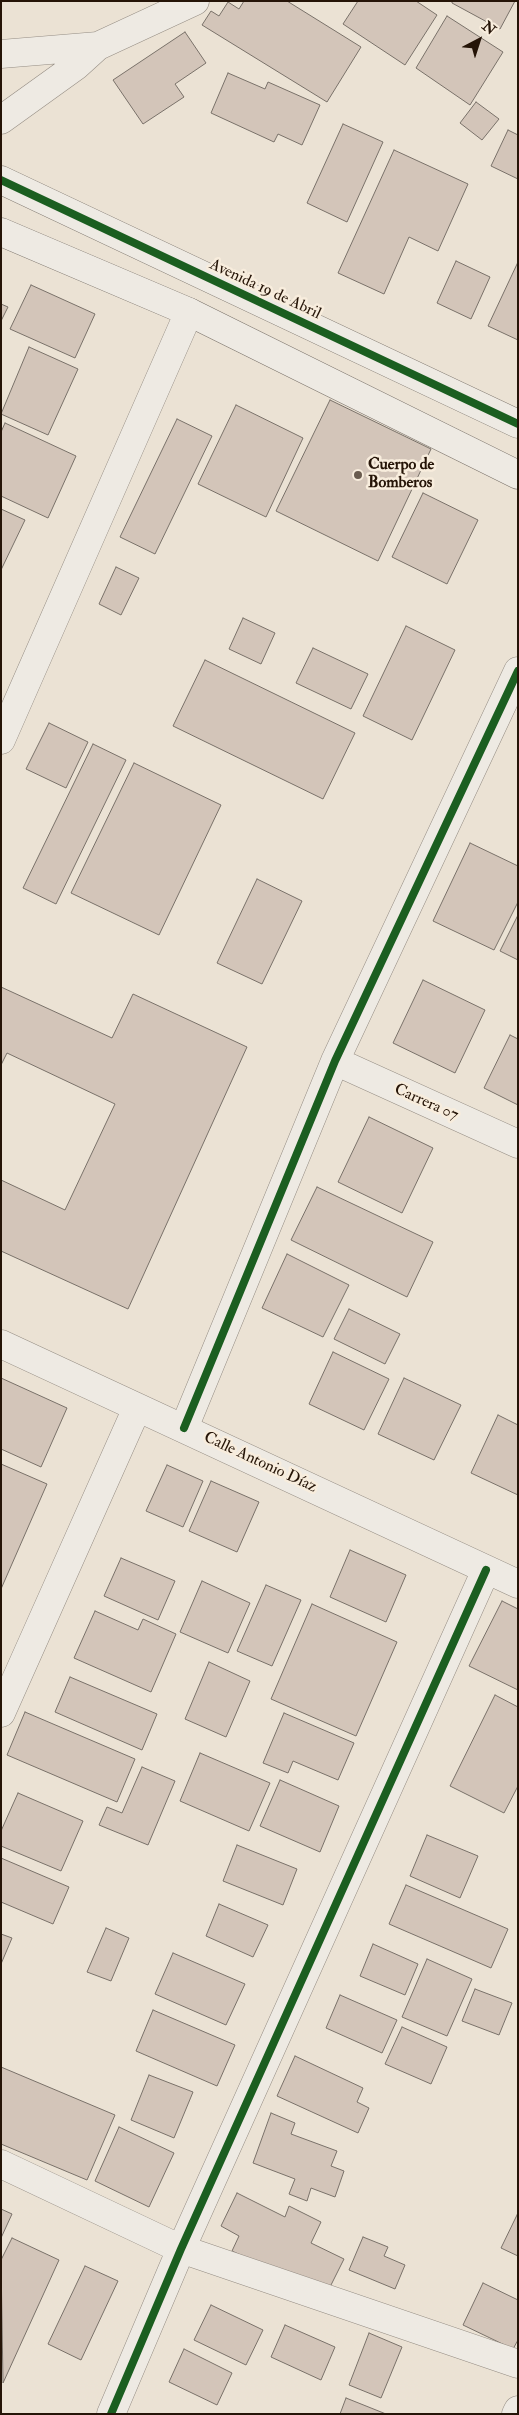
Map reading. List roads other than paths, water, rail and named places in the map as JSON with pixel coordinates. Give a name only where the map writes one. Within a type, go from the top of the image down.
[{"type":"street","points":[[1,120],[76,66],[98,46],[195,1]]},
{"type":"street","points":[[1,54],[98,46]]},
{"type":"street","name":"Avenida 19 de Abril","points":[[1,180],[518,424]]},
{"type":"street","points":[[1,232],[189,312],[518,475]]},
{"type":"street","points":[[1,740],[189,312]]},
{"type":"street","points":[[184,1428],[335,1061],[518,672]]},
{"type":"street","name":"Carrera 07","points":[[335,1061],[518,1144]]},
{"type":"street","name":"Calle Antonio Díaz","points":[[1,1344],[518,1584]]},
{"type":"street","points":[[1,1713],[137,1408]]},
{"type":"street","points":[[111,2414],[181,2249],[486,1570]]},
{"type":"street","points":[[1,2164],[181,2249],[518,2364]]},
{"type":"street","points":[[516,2414],[518,2410]]},
{"type":"place","name":"Cuerpo de Bomberos","points":[[358,475]]}]
